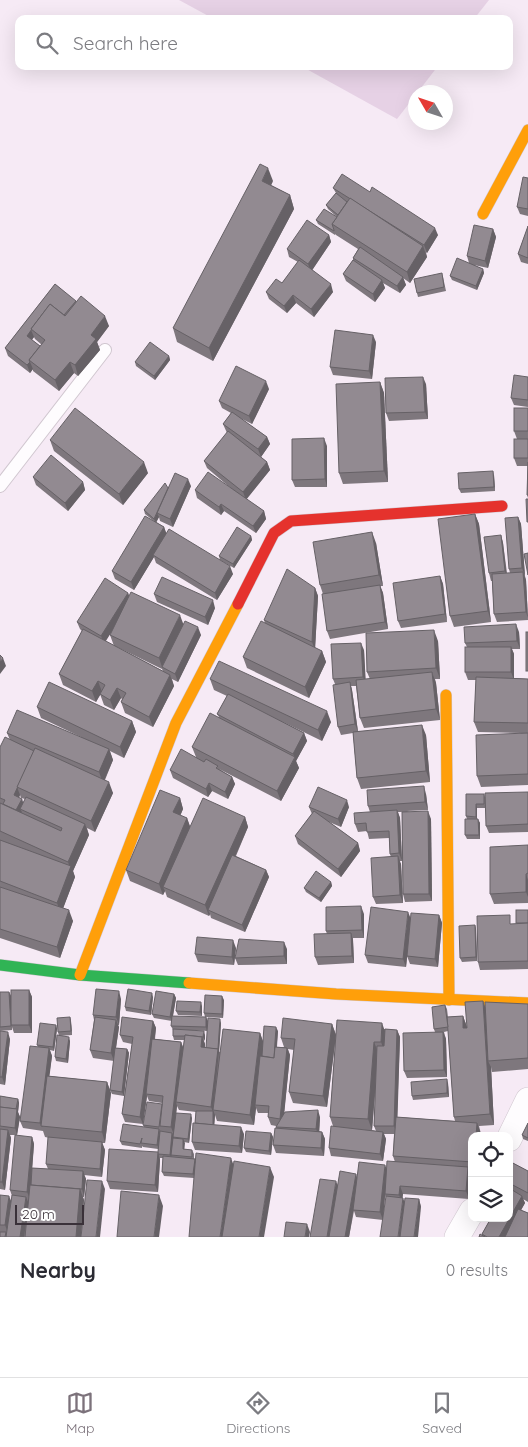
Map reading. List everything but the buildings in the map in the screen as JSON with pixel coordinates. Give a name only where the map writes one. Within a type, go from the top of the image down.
[{"type":"street","points":[[483,214],[528,130]]},
{"type":"street","points":[[80,975],[172,732],[274,533],[291,521],[502,506]]},
{"type":"street","points":[[446,695],[450,1000]]},
{"type":"street","points":[[0,965],[80,975],[450,1000],[528,1003]]},
{"type":"street","points":[[512,1132],[528,1100]]},
{"type":"street","points":[[457,1237],[468,1218]]},
{"type":"lane","points":[[0,486],[104,350]]},
{"type":"shaded area","points":[[179,0],[489,0],[477,15],[207,15]]},
{"type":"shaded area","points":[[308,70],[435,70],[423,85],[408,85],[408,105],[397,119]]},
{"type":"traffic: fast","points":[[0,965],[80,975],[189,983]]},
{"type":"traffic: slow","points":[[483,214],[528,130]]},
{"type":"traffic: slow","points":[[80,975],[176,723],[238,604]]},
{"type":"traffic: slow","points":[[446,695],[449,1000]]},
{"type":"traffic: slow","points":[[189,983],[336,994],[528,1003]]},
{"type":"traffic: jam","points":[[238,604],[274,533],[291,521],[502,506]]}]
